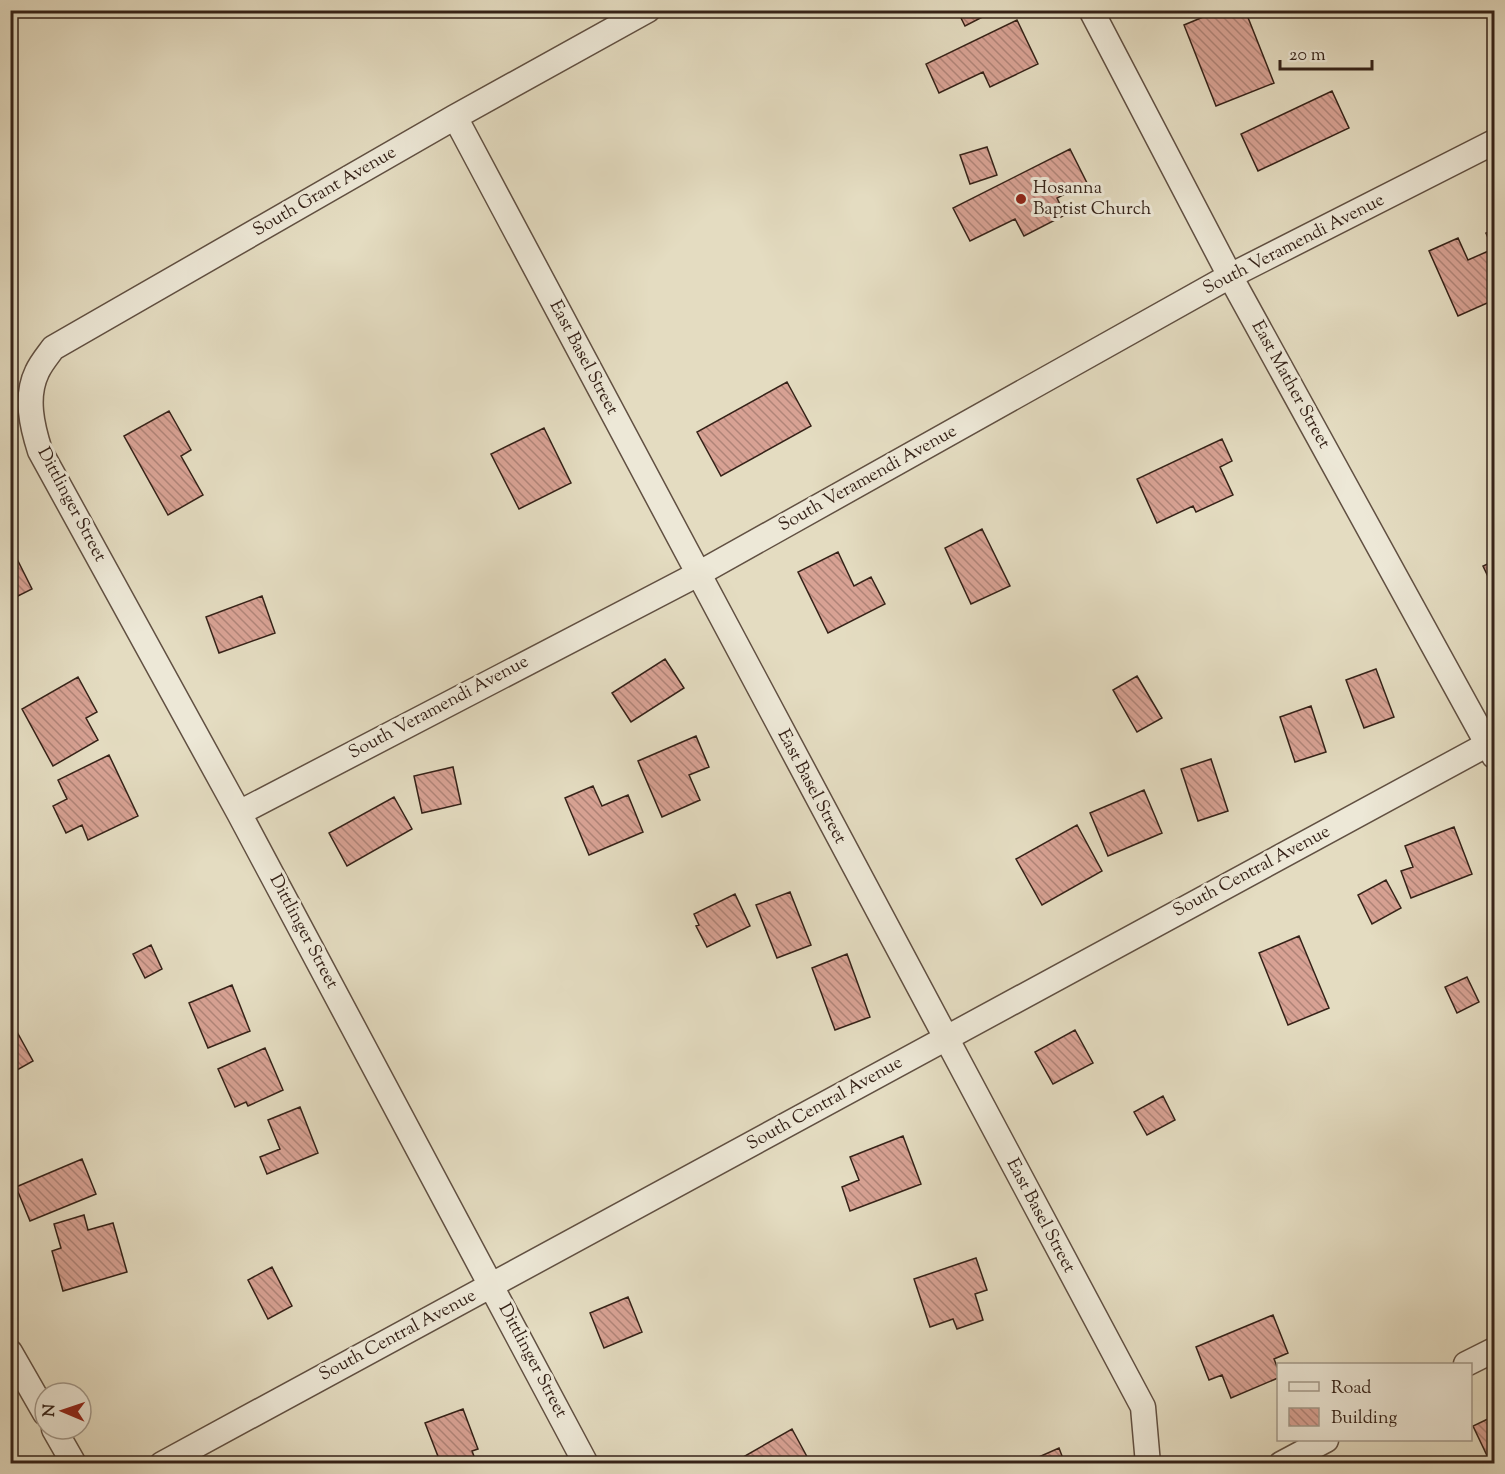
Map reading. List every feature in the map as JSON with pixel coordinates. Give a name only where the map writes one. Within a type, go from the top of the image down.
[{"type":"street","name":"South Grant Avenue","points":[[31,399],[37,372],[53,348],[455,117],[648,10]]},
{"type":"street","name":"East Mather Street","points":[[1091,10],[1230,276],[1491,750]]},
{"type":"street","name":"East Basel Street","points":[[455,117],[1143,1407],[1148,1464]]},
{"type":"street","name":"South Veramendi Avenue","points":[[239,813],[698,574],[1230,276],[1494,142]]},
{"type":"street","name":"Dittlinger Street","points":[[31,399],[32,426],[40,451],[239,813],[586,1464]]},
{"type":"street","name":"South Central Avenue","points":[[162,1464],[945,1038],[1491,750]]},
{"type":"street","points":[[1470,1363],[1494,1350]]},
{"type":"street","points":[[10,1352],[33,1392]]},
{"type":"street","points":[[61,1441],[74,1464]]},
{"type":"street","points":[[1281,1464],[1324,1441]]},
{"type":"building","points":[[957,10],[996,10],[965,26]]},
{"type":"building","points":[[1220,10],[1245,10],[1274,83],[1216,106],[1184,25]]},
{"type":"building","points":[[1017,20],[1038,64],[990,87],[983,72],[939,93],[926,64]]},
{"type":"building","points":[[1332,91],[1349,128],[1258,171],[1241,134]]},
{"type":"building","points":[[987,147],[997,175],[970,184],[960,155]]},
{"type":"building","points":[[1070,149],[1087,183],[1057,198],[1065,215],[1024,236],[1015,219],[970,241],[953,208]]},
{"type":"building","points":[[1494,229],[1494,300],[1458,316],[1429,251],[1458,238],[1468,260],[1493,249],[1486,233]]},
{"type":"building","points":[[787,382],[811,426],[721,476],[697,432]]},
{"type":"building","points":[[169,411],[191,450],[181,456],[203,495],[168,515],[124,436]]},
{"type":"building","points":[[544,428],[571,483],[519,509],[491,454]]},
{"type":"building","points":[[1222,439],[1232,461],[1220,467],[1233,495],[1196,512],[1193,506],[1157,523],[1137,479]]},
{"type":"building","points":[[982,529],[1010,586],[971,604],[945,548]]},
{"type":"building","points":[[10,545],[32,589],[10,600]]},
{"type":"building","points":[[838,552],[854,586],[871,577],[885,604],[828,633],[798,572]]},
{"type":"building","points":[[1494,561],[1494,589],[1483,566]]},
{"type":"building","points":[[262,596],[275,633],[219,653],[206,617]]},
{"type":"building","points":[[665,659],[684,688],[631,722],[612,693]]},
{"type":"building","points":[[1376,669],[1394,717],[1364,728],[1346,680]]},
{"type":"building","points":[[1137,676],[1162,718],[1137,732],[1113,690]]},
{"type":"building","points":[[78,677],[97,712],[86,718],[98,740],[53,766],[22,709]]},
{"type":"building","points":[[1311,706],[1326,752],[1295,762],[1280,717]]},
{"type":"building","points":[[696,736],[709,767],[689,775],[700,800],[662,817],[638,761]]},
{"type":"building","points":[[109,755],[138,816],[88,840],[82,825],[66,833],[53,806],[67,799],[58,780]]},
{"type":"building","points":[[1211,759],[1228,811],[1198,821],[1181,769]]},
{"type":"building","points":[[453,767],[461,804],[422,813],[414,776]]},
{"type":"building","points":[[593,786],[602,806],[628,795],[643,832],[589,855],[565,798]]},
{"type":"building","points":[[1144,790],[1162,833],[1108,856],[1090,813]]},
{"type":"building","points":[[394,797],[412,829],[347,866],[329,833]]},
{"type":"building","points":[[1077,825],[1102,871],[1042,905],[1016,859]]},
{"type":"building","points":[[1454,827],[1472,874],[1411,898],[1401,871],[1413,867],[1405,846]]},
{"type":"building","points":[[1386,880],[1401,908],[1372,924],[1358,895]]},
{"type":"building","points":[[790,892],[811,945],[777,958],[756,905]]},
{"type":"building","points":[[735,894],[750,926],[707,947],[696,926],[699,925],[694,914]]},
{"type":"building","points":[[1299,936],[1329,1008],[1288,1025],[1259,953]]},
{"type":"building","points":[[151,945],[162,969],[145,978],[133,954]]},
{"type":"building","points":[[847,954],[870,1017],[835,1030],[812,968]]},
{"type":"building","points":[[1467,977],[1479,1002],[1457,1013],[1445,987]]},
{"type":"building","points":[[232,985],[250,1031],[208,1048],[189,1003]]},
{"type":"building","points":[[10,1021],[33,1061],[10,1074]]},
{"type":"building","points":[[1075,1030],[1093,1063],[1053,1084],[1035,1052]]},
{"type":"building","points":[[265,1048],[283,1090],[248,1106],[246,1102],[235,1107],[218,1069]]},
{"type":"building","points":[[1163,1096],[1175,1120],[1147,1135],[1134,1112]]},
{"type":"building","points":[[300,1107],[318,1153],[267,1174],[260,1157],[280,1149],[268,1120]]},
{"type":"building","points":[[903,1136],[921,1184],[850,1211],[842,1187],[859,1180],[850,1157]]},
{"type":"building","points":[[82,1159],[96,1194],[30,1221],[16,1187]]},
{"type":"building","points":[[84,1215],[88,1230],[113,1223],[127,1272],[63,1291],[52,1251],[61,1248],[54,1224]]},
{"type":"building","points":[[976,1258],[987,1290],[975,1294],[983,1320],[957,1329],[953,1319],[930,1327],[914,1279]]},
{"type":"building","points":[[272,1267],[292,1306],[268,1319],[248,1280]]},
{"type":"building","points":[[628,1297],[642,1332],[604,1348],[590,1313]]},
{"type":"building","points":[[1273,1315],[1288,1353],[1274,1359],[1277,1366],[1277,1378],[1231,1398],[1222,1375],[1209,1380],[1196,1347]]},
{"type":"building","points":[[463,1409],[478,1449],[472,1451],[477,1464],[441,1464],[425,1423]]},
{"type":"building","points":[[1494,1416],[1494,1464],[1491,1464],[1473,1426]]},
{"type":"building","points":[[792,1429],[811,1464],[731,1464]]},
{"type":"building","points":[[1059,1448],[1065,1464],[1023,1464]]},
{"type":"place","name":"Hosanna Baptist Church","points":[[1021,199]]}]
